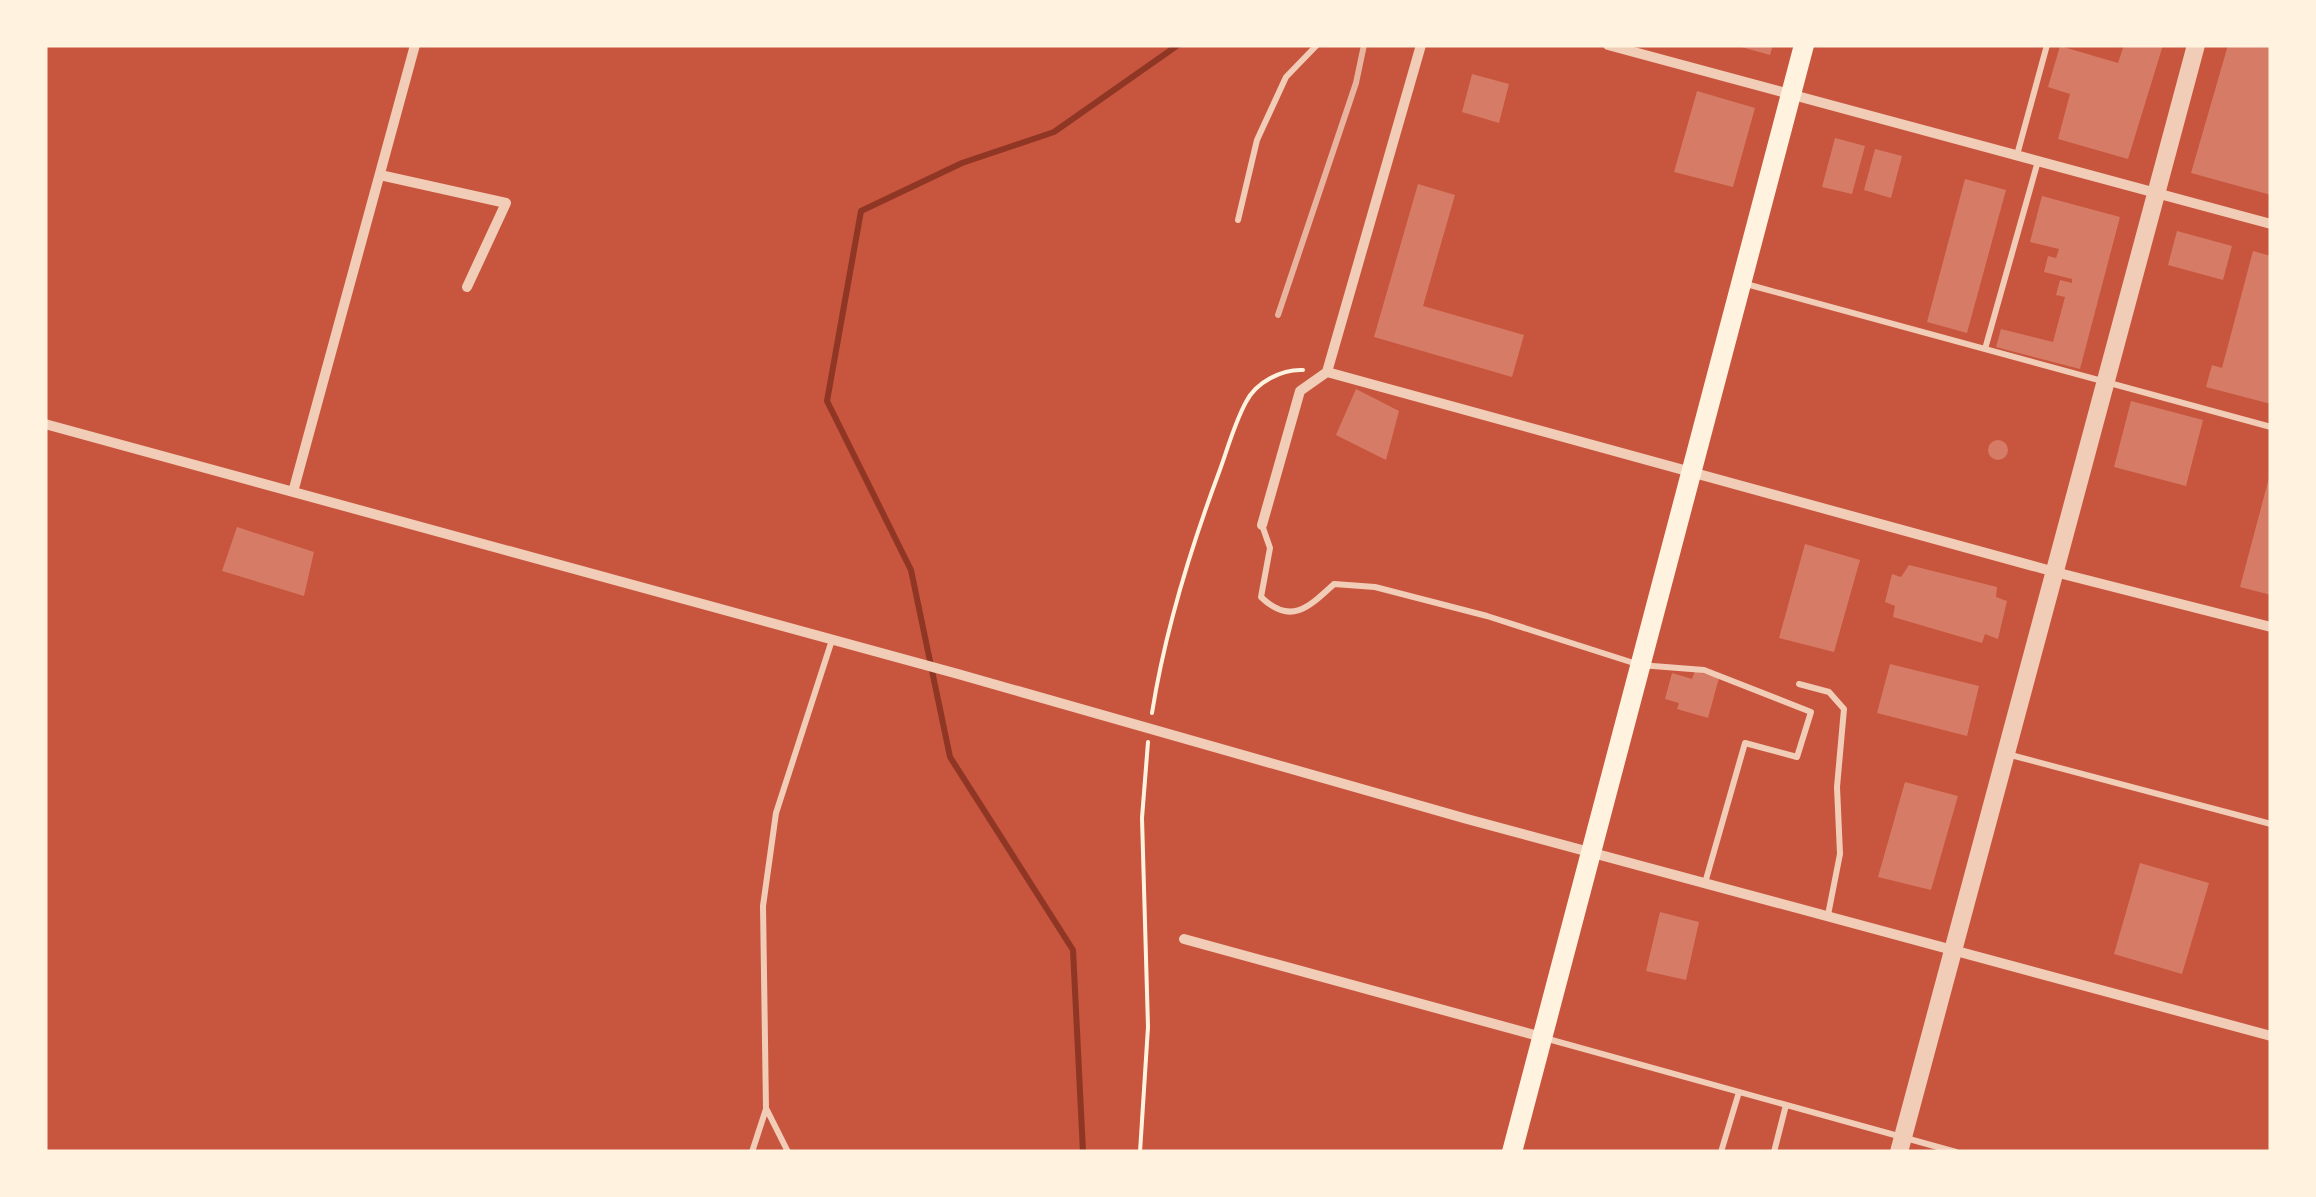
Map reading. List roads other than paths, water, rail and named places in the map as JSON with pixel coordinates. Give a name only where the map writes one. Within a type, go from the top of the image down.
[{"type":"main road","points":[[1512,1152],[1804,45]]},
{"type":"street","points":[[294,492],[415,45]]},
{"type":"street","points":[[1262,525],[1300,392],[1327,372],[1421,45]]},
{"type":"street","points":[[1608,45],[1637,49],[1790,96],[2271,224]]},
{"type":"street","points":[[1901,1145],[2196,45]]},
{"type":"street","points":[[380,174],[506,203],[468,287]]},
{"type":"street","points":[[1327,372],[2054,572],[2271,627]]},
{"type":"street","points":[[45,424],[2271,1036]]},
{"type":"street","points":[[1184,939],[1542,1038]]},
{"type":"lane","points":[[1238,220],[1256,140],[1286,77],[1317,45]]},
{"type":"lane","points":[[2016,156],[2047,45]]},
{"type":"lane","points":[[1985,348],[2038,162]]},
{"type":"lane","points":[[1741,283],[2271,427]]},
{"type":"lane","points":[[1262,525],[1270,548],[1262,597],[1274,609],[1295,613],[1334,584],[1375,587],[1486,616],[1640,665],[1704,670],[1810,712],[1798,757],[1745,743],[1705,883]]},
{"type":"lane","points":[[752,1152],[766,1109],[763,906],[776,813],[832,640]]},
{"type":"lane","points":[[1799,684],[1829,692],[1844,709],[1837,787],[1840,854],[1828,916]]},
{"type":"lane","points":[[2006,754],[2271,824]]},
{"type":"lane","points":[[1542,1038],[1786,1105],[1901,1145],[1956,1152]]},
{"type":"lane","points":[[1721,1152],[1739,1092]]},
{"type":"lane","points":[[1774,1152],[1786,1105]]},
{"type":"lane","points":[[766,1109],[788,1152]]},
{"type":"waterway","points":[[1083,1152],[1073,950],[950,757],[911,570],[827,401],[861,211],[962,163],[1054,132],[1178,45]]},
{"type":"railway","points":[[1278,315],[1356,83],[1364,45]]}]
